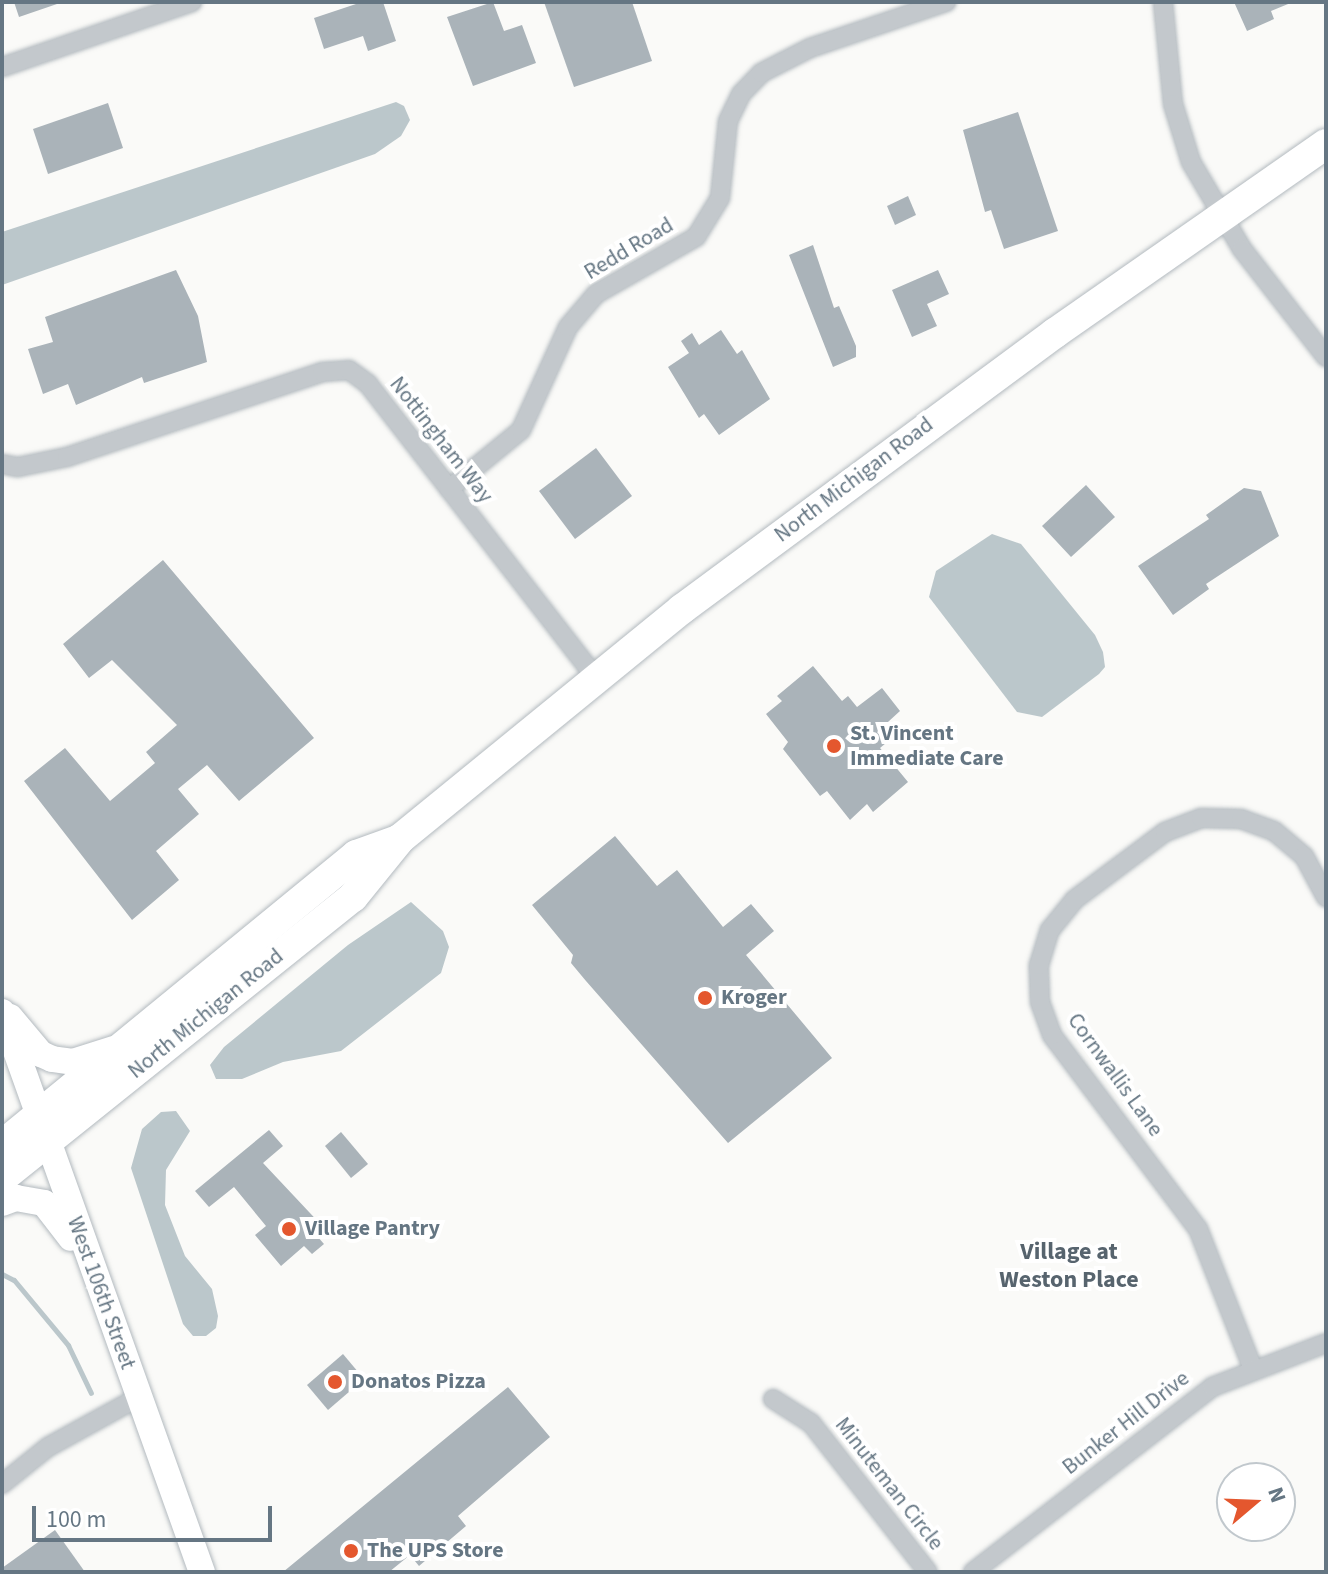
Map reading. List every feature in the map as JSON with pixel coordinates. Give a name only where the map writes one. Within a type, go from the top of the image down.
[{"type":"main road","name":"North Michigan Road","points":[[2,1145],[42,1128],[353,897],[400,839],[596,678],[886,455],[1326,144]]},
{"type":"main road","name":"North Michigan Road","points":[[2,1178],[42,1128],[125,1045],[356,855],[400,839]]},
{"type":"street","points":[[2,67],[192,2]]},
{"type":"street","name":"Redd Road","points":[[449,489],[521,430],[568,327],[596,294],[696,237],[720,198],[728,121],[741,94],[761,73],[810,48],[946,2]]},
{"type":"street","points":[[1163,2],[1179,135],[1221,217],[1326,357]]},
{"type":"street","name":"Nottingham Way","points":[[2,464],[18,467],[67,457],[322,372],[349,370],[368,384],[596,678]]},
{"type":"street","name":"Cornwallis Lane","points":[[1253,1369],[1208,1246],[1052,1035],[1038,977],[1043,946],[1061,913],[1174,827],[1201,818],[1228,817],[1263,824],[1294,844],[1313,868],[1326,897]]},
{"type":"street","points":[[2,1011],[41,1054],[52,1059],[73,1062],[125,1045]]},
{"type":"street","name":"West 106th Street","points":[[2,1011],[202,1572]]},
{"type":"street","points":[[2,1203],[16,1198],[44,1203],[86,1252]]},
{"type":"street","name":"Bunker Hill Drive","points":[[973,1572],[1197,1397],[1253,1369],[1326,1343]]},
{"type":"street","points":[[2,1484],[48,1447],[139,1397]]},
{"type":"street","name":"Minuteman Circle","points":[[773,1399],[811,1423],[928,1572]]},
{"type":"shaded area","points":[[396,102],[404,106],[410,120],[401,136],[375,154],[2,285],[2,232]]},
{"type":"shaded area","points":[[992,534],[1021,544],[1095,635],[1103,652],[1105,667],[1099,674],[1042,717],[1017,712],[929,597],[936,571]]},
{"type":"shaded area","points":[[411,902],[443,931],[449,947],[441,973],[341,1051],[283,1062],[242,1079],[216,1079],[210,1065],[224,1047],[348,945]]},
{"type":"shaded area","points":[[176,1111],[190,1131],[166,1170],[165,1205],[185,1256],[212,1289],[218,1316],[216,1328],[206,1336],[193,1336],[183,1324],[131,1168],[142,1129],[161,1112]]},
{"type":"building","points":[[14,2],[56,2],[57,4],[19,17]]},
{"type":"building","points":[[362,2],[383,2],[396,41],[368,51],[363,36],[324,49],[314,18]]},
{"type":"building","points":[[493,2],[504,31],[522,25],[536,63],[473,86],[447,17]]},
{"type":"building","points":[[544,2],[632,2],[652,61],[574,87]]},
{"type":"building","points":[[1234,2],[1293,2],[1271,11],[1274,19],[1247,31]]},
{"type":"building","points":[[108,103],[123,148],[48,174],[33,129]]},
{"type":"building","points":[[1018,112],[1058,231],[1004,249],[991,210],[985,212],[963,130]]},
{"type":"building","points":[[908,196],[916,215],[895,225],[887,206]]},
{"type":"building","points":[[813,245],[834,308],[839,306],[856,346],[856,357],[833,367],[789,255]]},
{"type":"building","points":[[176,270],[198,316],[207,362],[144,383],[142,377],[76,405],[68,384],[43,394],[28,349],[53,342],[45,317]]},
{"type":"building","points":[[938,270],[949,294],[927,304],[937,326],[912,337],[892,290]]},
{"type":"building","points":[[721,330],[737,354],[742,350],[770,399],[719,435],[704,414],[699,418],[668,367],[689,353],[681,341],[692,333],[699,345]]},
{"type":"building","points":[[596,448],[632,496],[575,539],[539,491]]},
{"type":"building","points":[[1086,485],[1115,517],[1071,557],[1042,526]]},
{"type":"building","points":[[1244,488],[1261,491],[1279,536],[1206,584],[1209,589],[1173,615],[1138,566],[1209,519],[1206,515]]},
{"type":"building","points":[[163,560],[314,738],[239,801],[207,765],[178,789],[199,814],[156,851],[179,880],[132,920],[24,781],[65,748],[110,801],[155,763],[146,752],[177,725],[112,660],[89,678],[63,644]]},
{"type":"building","name":"St. Vincent Immediate Care","points":[[813,666],[842,701],[848,696],[857,707],[882,688],[900,711],[877,732],[886,743],[880,748],[908,782],[873,812],[867,804],[850,820],[827,791],[820,796],[783,749],[788,742],[766,714],[782,701],[777,696]]},
{"type":"building","points":[[615,836],[657,886],[677,870],[723,927],[751,904],[774,931],[746,955],[832,1058],[728,1143],[571,963],[573,955],[532,905]]},
{"type":"building","points":[[269,1130],[283,1146],[263,1163],[325,1229],[317,1236],[324,1244],[312,1254],[304,1246],[281,1266],[255,1235],[266,1226],[234,1187],[209,1207],[195,1191]]},
{"type":"building","points":[[341,1132],[368,1164],[351,1178],[325,1146]]},
{"type":"building","name":"Donatos Pizza","points":[[343,1354],[364,1379],[328,1410],[307,1385]]},
{"type":"building","points":[[508,1387],[550,1437],[458,1516],[466,1526],[419,1566],[410,1555],[389,1572],[283,1572]]},
{"type":"building","points":[[55,1530],[85,1572],[2,1572],[2,1568]]},
{"type":"waterway","points":[[2,1274],[14,1280],[68,1345],[91,1393]]},
{"type":"place","name":"St. Vincent Immediate Care","points":[[834,746]]},
{"type":"place","name":"Kroger","points":[[705,998]]},
{"type":"place","name":"Village Pantry","points":[[289,1229]]},
{"type":"place","name":"Donatos Pizza","points":[[335,1382]]},
{"type":"place","name":"The UPS Store","points":[[351,1551]]},
{"type":"district","name":"Village at Weston Place","points":[[1069,1266]]}]
